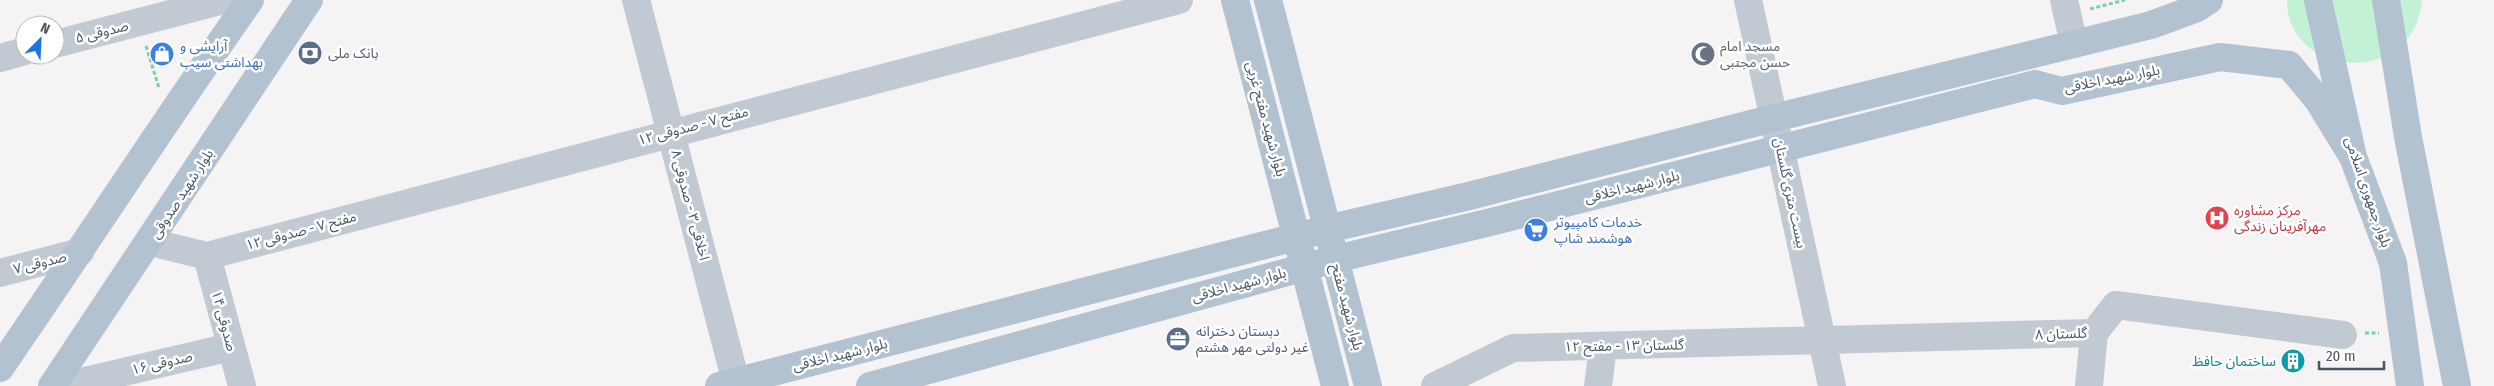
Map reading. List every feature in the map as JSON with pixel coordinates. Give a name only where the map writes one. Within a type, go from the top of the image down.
[{"type":"main road","points":[[0,368],[80,252],[168,117],[250,0]]},
{"type":"main road","name":"بلوار شهید صدوقی","points":[[52,386],[150,242],[309,0]]},
{"type":"main road","name":"بلوار شهید مفتح غربی","points":[[1235,0],[1297,238]]},
{"type":"main road","points":[[1268,0],[1327,229]]},
{"type":"main road","name":"بلوار شهید اخلاقی","points":[[727,384],[1327,229],[1469,196],[2151,25],[2197,8],[2209,0]]},
{"type":"main road","name":"بلوار جمهوری اسلامی","points":[[2318,0],[2353,157],[2393,263],[2410,386]]},
{"type":"main road","points":[[2386,0],[2408,136],[2457,386]]},
{"type":"main road","name":"بلوار شهید اخلاقی","points":[[870,386],[1335,259],[1487,223],[2035,84],[2062,91],[2220,58],[2289,65],[2318,100],[2353,157]]},
{"type":"main road","points":[[1285,191],[1297,193],[1306,191],[1316,184]]},
{"type":"main road","name":"بلوار شهید مفتح","points":[[1327,229],[1368,386]]},
{"type":"main road","points":[[1297,238],[1335,386]]},
{"type":"main road","points":[[1316,312],[1324,302],[1333,299],[1346,302]]},
{"type":"street","name":"صدوقی ۵","points":[[65,41],[144,14],[224,0]]},
{"type":"street","name":"اخلاقی ۳ - صدوقی ۸","points":[[636,0],[671,132],[727,384]]},
{"type":"street","name":"مفتح ۷ - صدوقی ۱۲","points":[[207,256],[671,132],[1179,0]]},
{"type":"street","name":"بیست متری گلستان","points":[[1748,0],[1832,386]]},
{"type":"street","points":[[2065,7],[2074,44]]},
{"type":"street","points":[[0,58],[15,54]]},
{"type":"street","points":[[150,242],[207,256]]},
{"type":"street","name":"صدوقی ۷","points":[[0,273],[80,252]]},
{"type":"street","name":"صدوقی ۱۴","points":[[207,256],[242,386]]},
{"type":"street","name":"گلستان ۸","points":[[1823,341],[2094,333],[2116,305],[2343,335]]},
{"type":"street","points":[[2090,386],[2094,333]]},
{"type":"street","name":"گلستان ۱۳ - مفتح ۱۲","points":[[1435,386],[1513,348],[1823,341]]},
{"type":"street","name":"صدوقی ۱۶","points":[[64,386],[231,347]]},
{"type":"street","points":[[1598,386],[1603,347]]},
{"type":"path","points":[[2065,7],[2125,0]]},
{"type":"path","points":[[144,14],[168,117]]},
{"type":"path","points":[[2343,335],[2402,332]]},
{"type":"green space","points":[[2287,0],[2422,0],[2418,21],[2407,39],[2391,53],[2372,61],[2353,63],[2333,60],[2315,51],[2300,39],[2290,21]]},
{"type":"place","name":"بانک ملی","points":[[310,53]]},
{"type":"place","name":"آرایشی و بهداشتی سیب","points":[[162,54]]},
{"type":"place","name":"مسجد امام حسن مجتبی","points":[[1703,54]]},
{"type":"place","name":"مرکز مشاوره مهرآفرینان زندگی","points":[[2217,218]]},
{"type":"place","name":"خدمات کامپیوتر هوشمند شاپ","points":[[1536,230]]},
{"type":"place","name":"دبستان دخترانه غیر دولتی مهر هشتم","points":[[1178,339]]},
{"type":"place","name":"ساختمان حافظ","points":[[2293,361]]}]
